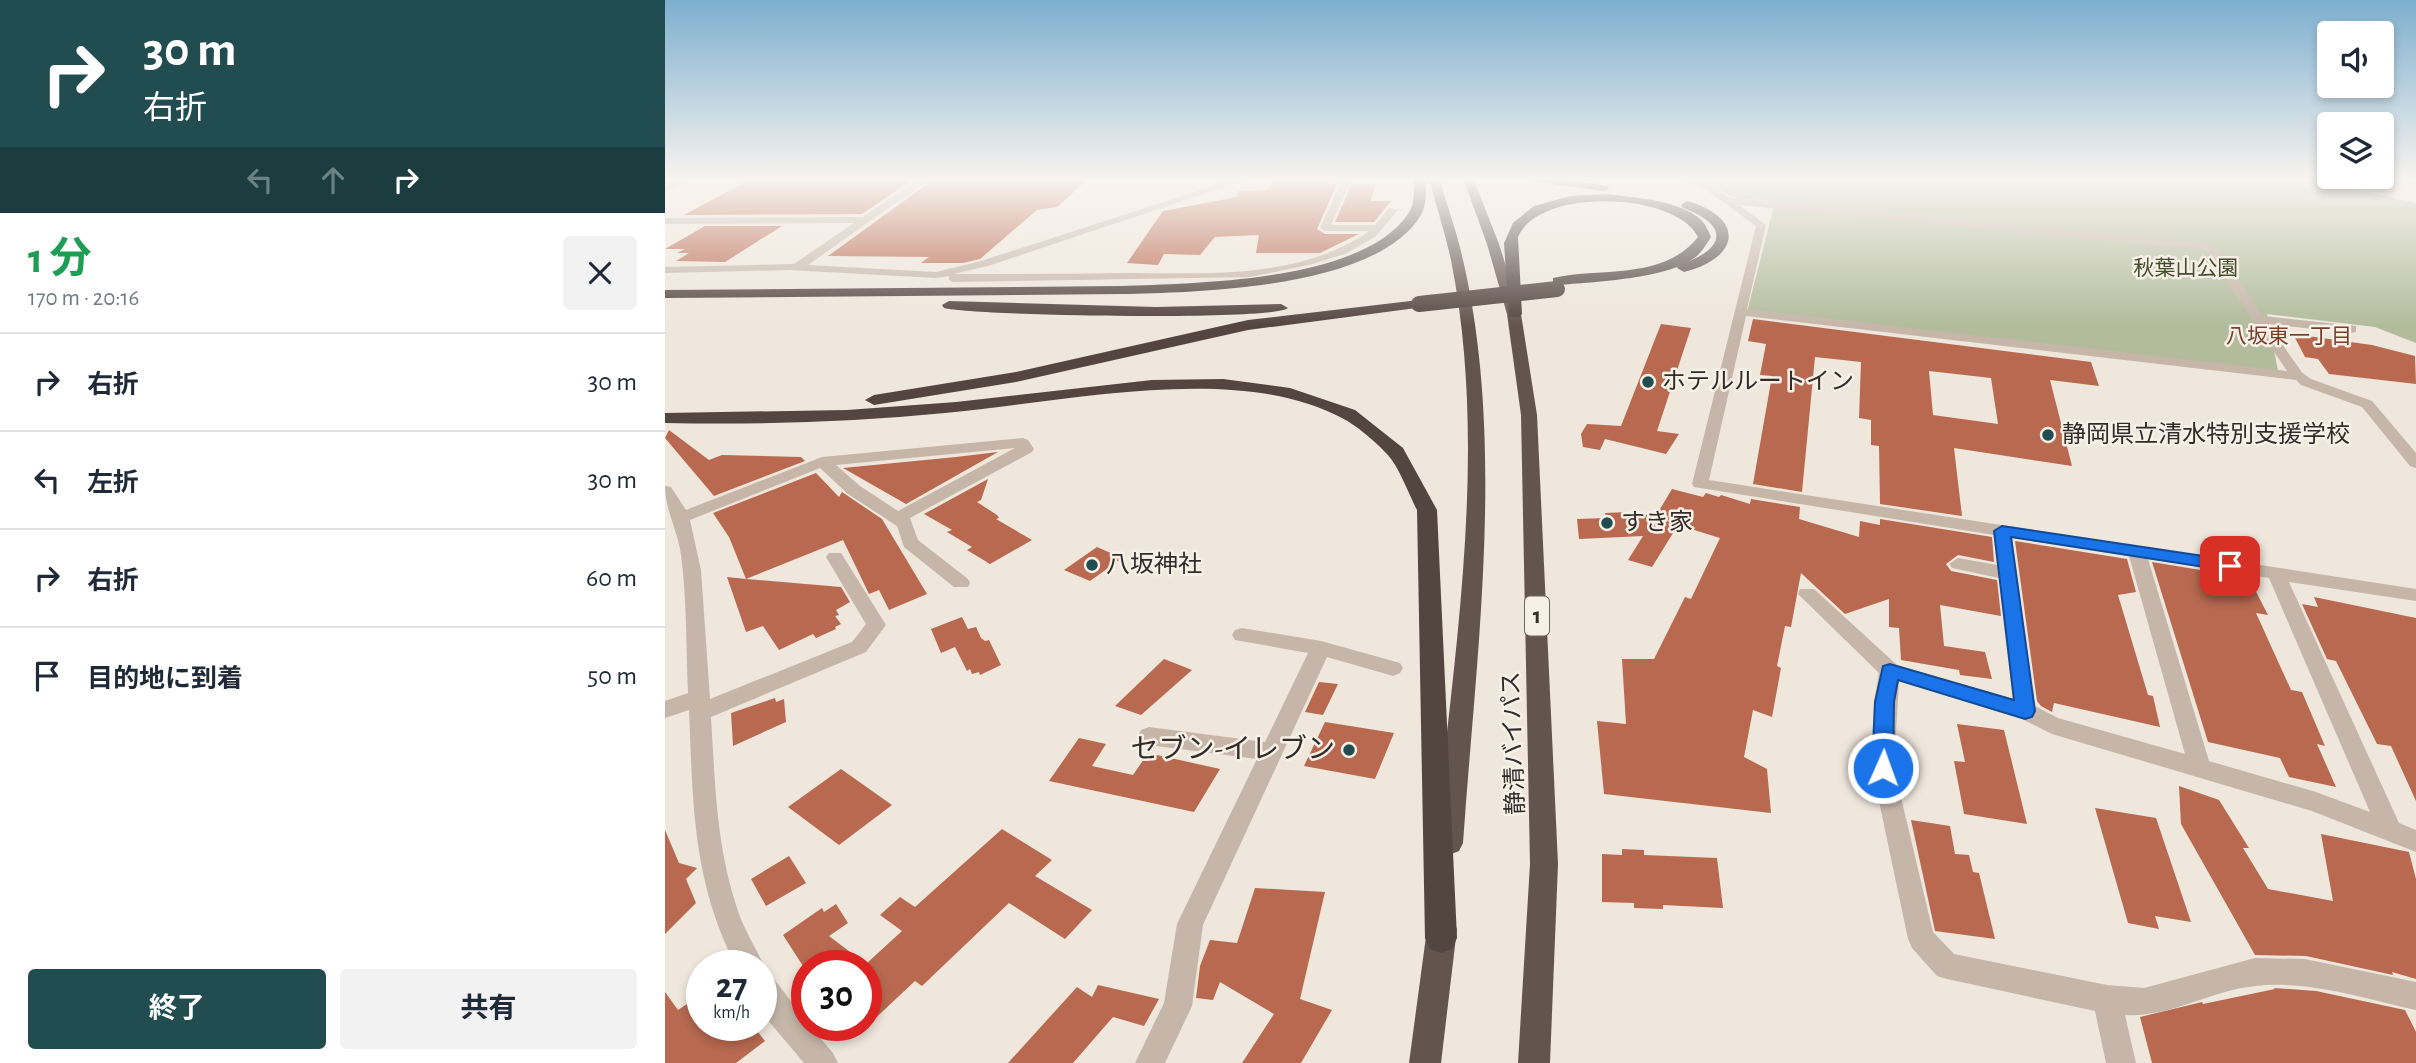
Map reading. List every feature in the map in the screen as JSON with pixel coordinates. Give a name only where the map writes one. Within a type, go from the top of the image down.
[{"type":"highway","points":[[665,294],[1193,288],[1266,281],[1331,266],[1385,243],[1404,228]]},
{"type":"highway","name":"静清バイパス","points":[[1425,1063],[1441,938],[1474,550],[1476,457],[1469,347],[1457,260],[1448,228]]},
{"type":"highway","name":"静清バイパス","points":[[1487,228],[1514,314],[1529,415],[1544,864],[1534,1063]]},
{"type":"highway","points":[[1514,314],[1514,265],[1510,241],[1516,228]]},
{"type":"highway","points":[[1557,285],[1676,261],[1693,252],[1702,242],[1701,228]]},
{"type":"highway","points":[[709,293],[1099,312],[1220,311],[1422,299],[1654,277],[1682,270],[1706,259],[1720,248],[1723,237],[1721,228]]},
{"type":"highway","points":[[671,418],[777,407],[856,403],[958,388],[1248,325],[1422,299]]},
{"type":"highway","points":[[671,418],[844,415],[954,407],[1126,388],[1230,384],[1294,393],[1341,411],[1365,425],[1397,453],[1421,491],[1427,510],[1441,938]]},
{"type":"street","points":[[796,268],[854,228]]},
{"type":"street","points":[[936,275],[985,264],[1094,228]]},
{"type":"street","points":[[1325,228],[1378,228]]},
{"type":"street","points":[[665,270],[796,268],[936,275],[954,279],[1234,276],[1257,273],[1327,255],[1372,235],[1378,228]]},
{"type":"street","points":[[1761,228],[1700,484],[2416,595]]},
{"type":"street","points":[[2007,228],[2210,247],[2295,373],[2309,384],[2357,397],[2367,404],[2416,463]]},
{"type":"street","points":[[1741,312],[2295,373]]},
{"type":"street","points":[[2259,319],[2351,329]]},
{"type":"street","points":[[682,517],[822,462],[1023,443],[1026,449],[897,518]]},
{"type":"street","points":[[822,462],[854,490],[905,523],[910,543],[961,583]]},
{"type":"street","points":[[665,491],[678,507],[687,531],[692,570],[706,824],[714,881],[733,935],[741,950]]},
{"type":"street","points":[[2002,531],[2025,711]]},
{"type":"street","points":[[2137,552],[2200,768]]},
{"type":"street","points":[[665,710],[699,705],[859,646],[876,625],[835,557]]},
{"type":"street","points":[[1958,564],[2007,573]]},
{"type":"street","points":[[2276,573],[2391,831]]},
{"type":"street","points":[[1807,594],[1890,671],[2025,711],[2052,725],[2316,802],[2416,841]]},
{"type":"street","points":[[1242,635],[1321,648],[1393,668]]},
{"type":"street","points":[[1150,1063],[1178,1006],[1190,924],[1321,648]]},
{"type":"street","points":[[1890,671],[1885,702],[1883,768],[1921,939],[1947,966],[2107,999],[2144,1002],[2255,972],[2305,973],[2416,996]]},
{"type":"street","points":[[1149,736],[1272,752]]},
{"type":"street","points":[[2107,999],[2121,1063]]},
{"type":"street","points":[[777,1009],[823,1063]]},
{"type":"green space","name":"秋葉山公園","points":[[1768,228],[2416,228],[2416,343],[2375,327],[2267,314],[2278,371],[1747,312]]},
{"type":"building","points":[[702,228],[779,228],[725,262],[676,261],[689,253],[677,253],[685,249],[665,249]]},
{"type":"building","points":[[867,228],[1017,228],[980,259],[963,263],[921,263],[929,257],[828,256]]},
{"type":"building","points":[[1152,228],[1318,228],[1325,234],[1359,234],[1320,253],[1256,253],[1259,235],[1215,237],[1200,255],[1164,254],[1158,265],[1127,263]]},
{"type":"building","points":[[1753,319],[2091,362],[2099,386],[2050,380],[2072,466],[1954,448],[1962,516],[1880,504],[1879,446],[1871,445],[1871,420],[1859,418],[1861,362],[1815,357],[1802,492],[1753,484],[1772,376],[1760,375],[1766,344],[1748,341]],"holes":[[[1929,371],[1991,378],[1998,424],[1933,415]]]},
{"type":"building","points":[[1661,324],[1691,328],[1657,431],[1679,434],[1666,454],[1605,439],[1600,450],[1583,447],[1581,434],[1587,424],[1621,426]]},
{"type":"building","points":[[2293,334],[2372,345],[2415,356],[2416,384],[2329,374],[2318,359],[2305,357]]},
{"type":"building","points":[[669,430],[709,460],[722,455],[801,457],[805,461],[714,496],[665,438]]},
{"type":"building","points":[[998,452],[906,504],[843,468],[956,457]]},
{"type":"building","points":[[816,473],[839,497],[842,492],[882,519],[927,594],[889,610],[879,590],[869,594],[843,540],[746,579],[729,537],[713,513]]},
{"type":"building","points":[[988,479],[981,500],[977,502],[997,515],[999,518],[996,519],[1032,540],[990,564],[967,550],[972,547],[947,532],[952,530],[924,514]]},
{"type":"building","points":[[1672,489],[1703,497],[1706,493],[1719,497],[1721,495],[1750,504],[1751,499],[1800,507],[1799,519],[1859,537],[1860,521],[1880,525],[1880,519],[1992,537],[1994,562],[1958,555],[1946,564],[1951,571],[1997,580],[2001,616],[1940,605],[1944,646],[1985,652],[1992,679],[1960,675],[1959,670],[1901,660],[1899,628],[1889,627],[1889,599],[1845,614],[1801,573],[1791,627],[1785,626],[1777,666],[1781,668],[1772,717],[1753,710],[1744,757],[1767,769],[1771,813],[1604,794],[1597,721],[1626,724],[1622,659],[1654,659],[1685,597],[1691,599],[1720,538],[1678,525],[1652,567],[1628,560],[1643,536],[1579,539],[1577,519],[1606,518],[1605,513],[1628,512],[1630,516],[1657,514]]},
{"type":"building","points":[[2015,541],[2127,559],[2136,592],[2118,595],[2148,695],[2153,696],[2160,727],[2054,703],[2052,712],[2037,701]]},
{"type":"building","points":[[1097,547],[1122,558],[1090,581],[1064,570]]},
{"type":"building","points":[[2152,562],[2249,578],[2268,615],[2256,613],[2291,690],[2302,692],[2325,746],[2317,744],[2336,787],[2289,777],[2280,758],[2208,742]]},
{"type":"building","points":[[727,577],[841,587],[850,602],[836,610],[839,615],[835,616],[841,624],[816,638],[813,634],[779,650],[763,626],[746,632]]},
{"type":"building","points":[[2314,597],[2416,618],[2416,801],[2391,746],[2377,744],[2336,661],[2327,659],[2302,604],[2318,607]]},
{"type":"building","points":[[962,617],[968,629],[976,627],[981,638],[989,640],[1001,665],[980,675],[979,672],[972,674],[970,669],[967,671],[955,647],[941,653],[931,629]]},
{"type":"building","points":[[1164,659],[1192,670],[1141,715],[1115,706]]},
{"type":"building","points":[[1319,682],[1338,684],[1323,715],[1305,712]]},
{"type":"building","points":[[775,698],[776,702],[784,699],[786,722],[733,746],[731,713]]},
{"type":"building","name":"セブン-イレブン","points":[[1325,722],[1394,733],[1375,779],[1304,766]]},
{"type":"building","points":[[1957,724],[2004,730],[2027,824],[1964,814],[1954,761],[1965,762]]},
{"type":"building","points":[[1079,738],[1106,744],[1092,766],[1133,775],[1148,753],[1220,769],[1194,812],[1049,781]]},
{"type":"building","points":[[841,769],[892,805],[839,845],[788,807]]},
{"type":"building","points":[[2179,786],[2219,800],[2249,848],[2243,848],[2268,889],[2333,901],[2321,834],[2409,852],[2416,879],[2416,979],[2306,956],[2255,955],[2181,824]]},
{"type":"building","points":[[2095,808],[2156,818],[2191,922],[2155,916],[2159,929],[2128,923]]},
{"type":"building","points":[[1911,820],[1950,826],[1955,854],[1969,855],[1973,872],[1979,873],[1995,939],[1935,931]]},
{"type":"building","points":[[1002,829],[1052,860],[1035,876],[1092,910],[1065,939],[1009,903],[922,986],[915,981],[882,1012],[881,950],[902,931],[880,915],[900,897],[915,907]]},
{"type":"building","points":[[665,830],[679,863],[697,868],[686,879],[696,903],[665,934]]},
{"type":"building","points":[[1622,849],[1644,850],[1644,855],[1717,858],[1723,908],[1663,905],[1663,909],[1634,908],[1634,903],[1602,902],[1602,854],[1622,855]]},
{"type":"building","points":[[789,856],[806,883],[766,906],[751,879]]},
{"type":"building","points":[[1255,888],[1325,892],[1300,999],[1332,1010],[1301,1063],[1242,1063],[1274,1014],[1220,982],[1213,1000],[1196,998],[1200,966],[1210,940],[1237,943]]},
{"type":"building","points":[[836,904],[848,923],[829,936],[848,950],[793,950],[783,935],[822,908],[824,912]]},
{"type":"building","points":[[1098,985],[1159,999],[1144,1026],[1113,1017],[1073,1063],[1008,1063],[1077,987],[1092,997]]},
{"type":"building","points":[[2274,988],[2316,991],[2405,1010],[2416,1032],[2416,1063],[2152,1063],[2140,1017]]},
{"type":"building","points":[[665,992],[678,1010],[686,1005],[686,1041],[765,1041],[736,1063],[665,1063]]},
{"type":"place","name":"ホテルルートイン","points":[[1648,382]]},
{"type":"place","name":"静岡県立清水特別支援学校","points":[[2048,435]]},
{"type":"place","name":"すき家","points":[[1607,523]]},
{"type":"place","name":"八坂神社","points":[[1092,565]]},
{"type":"place","name":"セブン-イレブン","points":[[1349,750]]},
{"type":"district","name":"八坂東一丁目","points":[[2289,336]]},
{"type":"route","points":[[1883,768],[1885,702],[1890,671],[2025,711],[2002,531],[2230,566]]}]
